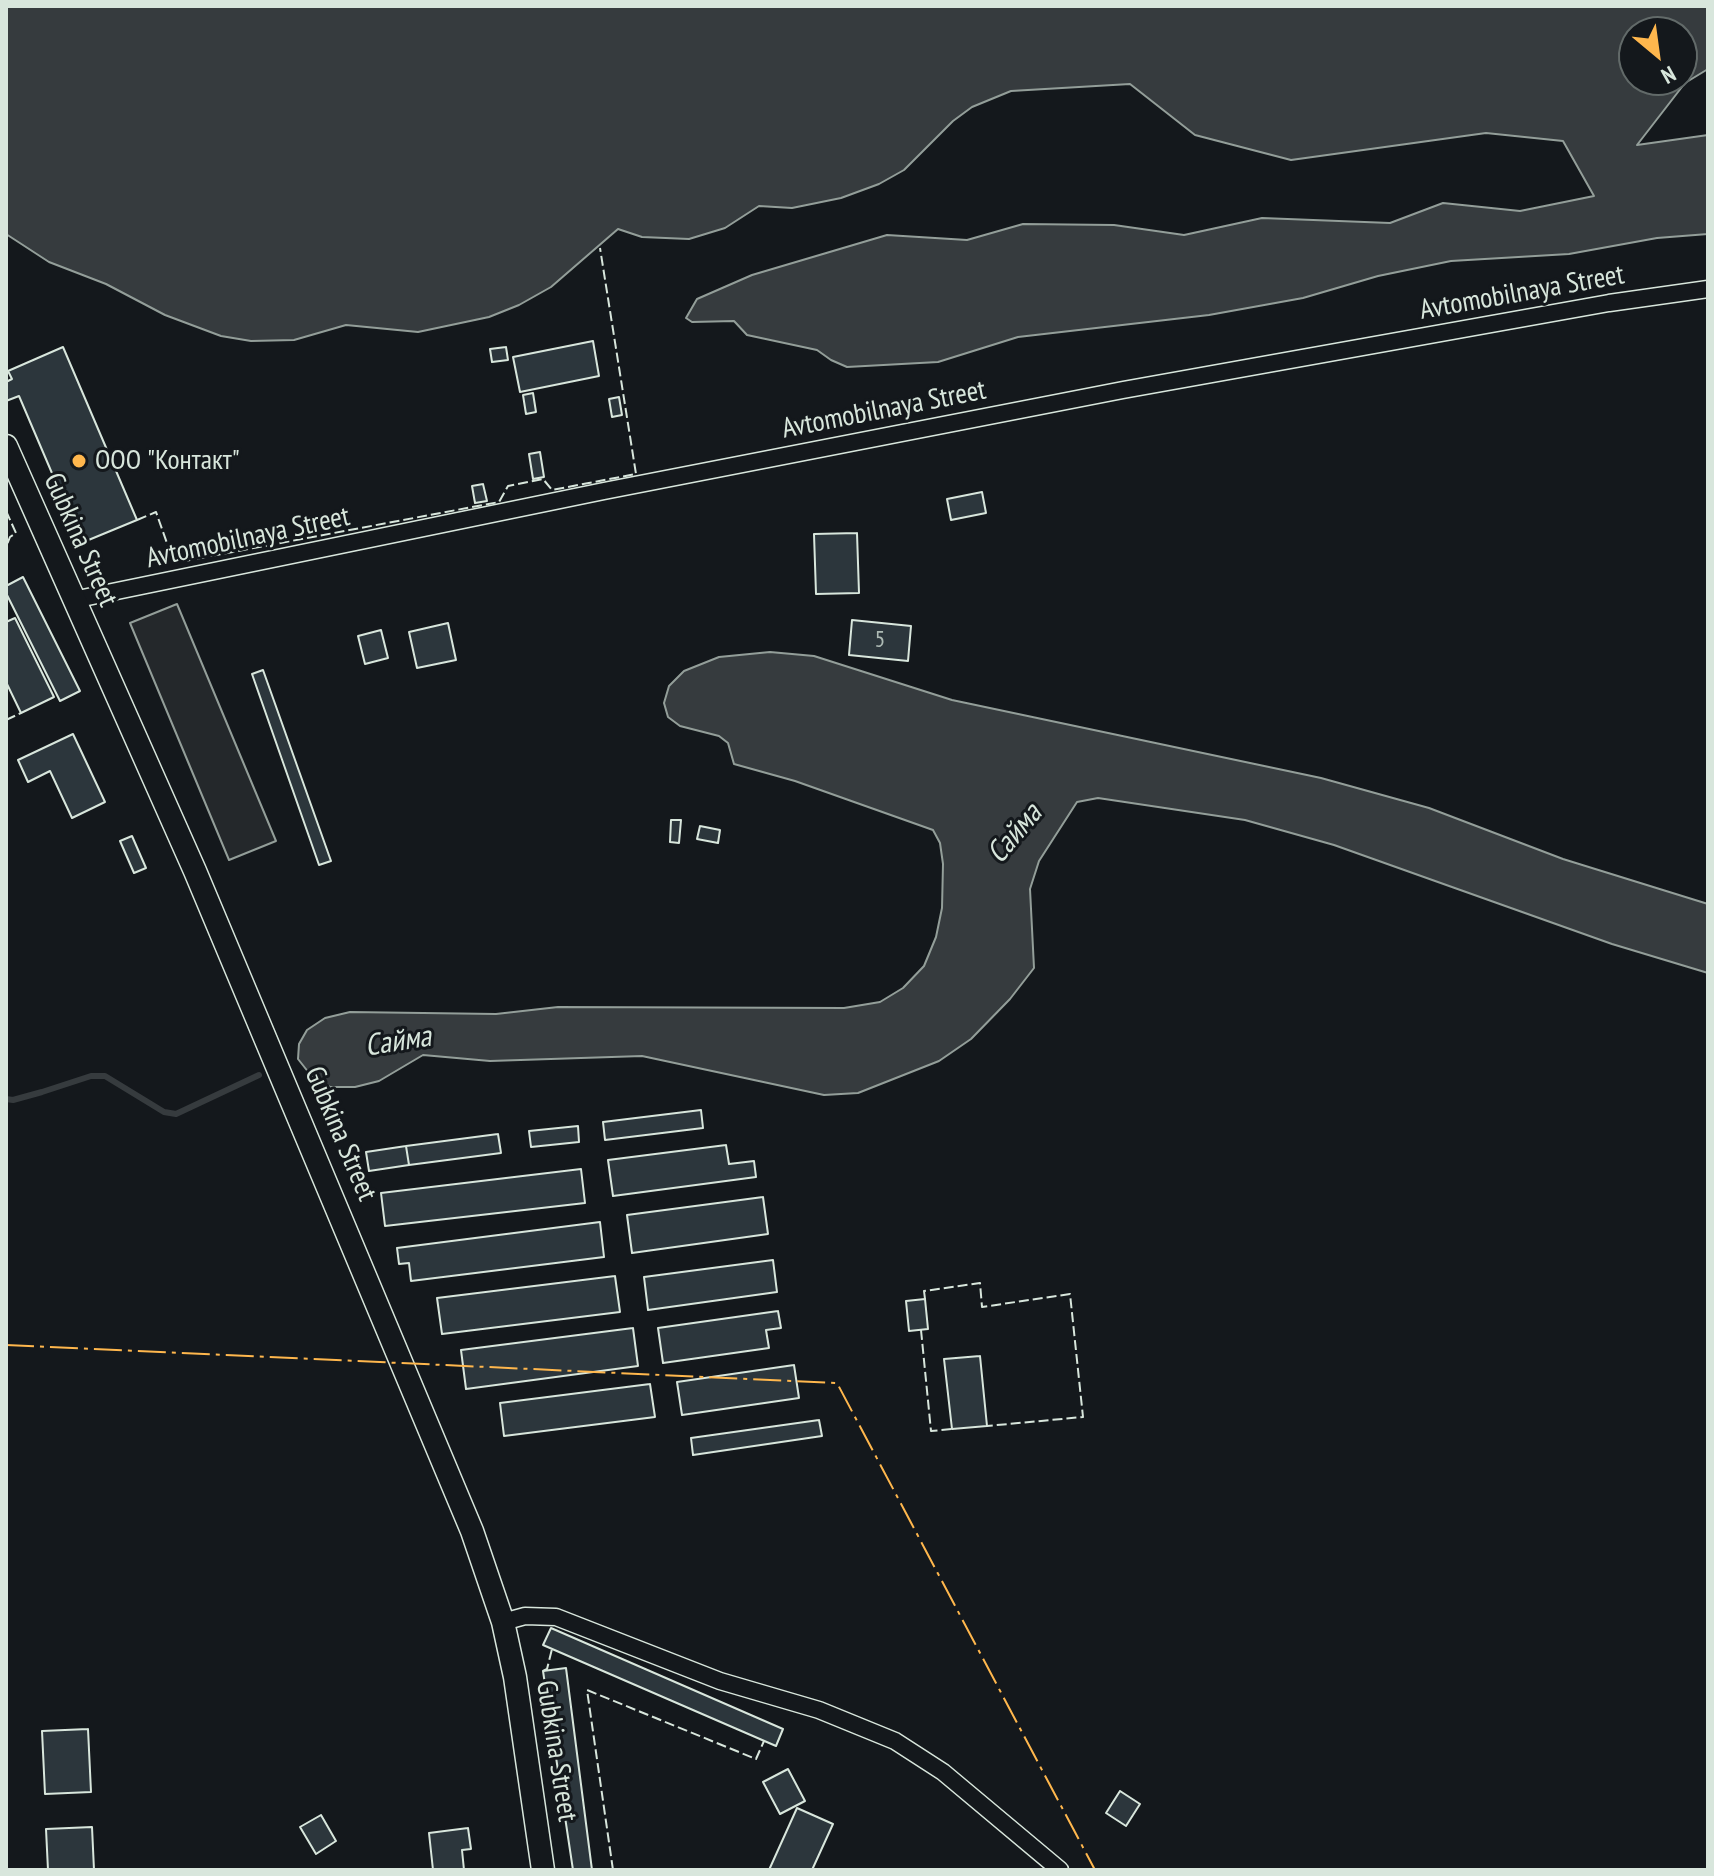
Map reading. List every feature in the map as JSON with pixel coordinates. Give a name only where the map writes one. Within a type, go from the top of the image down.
[{"type":"street","name":"Avtomobilnaya Street","points":[[73,600],[604,491],[1123,390],[1609,303],[1708,289]]},
{"type":"street","name":"Gubkina Street","points":[[6,446],[195,871],[472,1531],[503,1622],[515,1677],[543,1870]]},
{"type":"street","points":[[503,1622],[541,1615],[556,1617],[720,1681],[819,1710],[895,1741],[943,1772],[1060,1870]]},
{"type":"shaded area","points":[[177,604],[276,841],[229,860],[130,623]]},
{"type":"water","points":[[6,6],[1708,6],[1708,69],[1698,75],[1698,16],[1618,16],[1618,96],[1675,96],[1637,145],[1708,135],[1708,234],[1657,238],[1569,254],[1451,261],[1378,276],[1303,298],[1209,315],[1018,337],[938,362],[847,367],[817,350],[747,335],[734,321],[692,322],[686,318],[697,299],[752,275],[887,235],[967,240],[1023,224],[1114,225],[1184,235],[1262,218],[1390,223],[1443,203],[1520,211],[1594,196],[1563,141],[1486,133],[1291,160],[1195,135],[1130,84],[1011,91],[972,107],[953,121],[904,170],[879,184],[841,198],[792,208],[759,206],[725,228],[689,239],[642,237],[618,229],[551,287],[519,305],[489,317],[418,332],[346,325],[294,340],[251,341],[221,336],[165,315],[106,284],[49,262],[6,234]]},
{"type":"water","points":[[770,652],[814,656],[952,700],[1321,778],[1429,808],[1563,859],[1708,904],[1708,973],[1612,944],[1334,845],[1245,820],[1098,798],[1077,802],[1039,861],[1030,889],[1034,968],[1010,999],[971,1039],[939,1061],[858,1093],[824,1095],[642,1056],[490,1061],[423,1055],[379,1081],[355,1087],[330,1087],[313,1078],[298,1059],[299,1044],[307,1030],[325,1018],[350,1012],[496,1014],[558,1007],[844,1008],[880,1002],[903,988],[924,966],[936,937],[942,908],[943,864],[940,843],[933,830],[795,781],[734,764],[728,743],[719,736],[680,726],[668,717],[664,703],[669,686],[684,671],[719,657]]},
{"type":"building","points":[[593,341],[599,376],[520,392],[513,357]]},
{"type":"building","name":"ООО \"Контакт\"","points":[[63,347],[137,520],[74,546],[67,531],[75,527],[19,396],[6,401],[6,382],[12,379],[8,371]]},
{"type":"building","points":[[506,347],[508,360],[492,362],[490,349]]},
{"type":"building","points":[[533,393],[536,412],[526,414],[523,395]]},
{"type":"building","points":[[619,397],[622,415],[612,417],[609,399]]},
{"type":"building","points":[[540,452],[544,477],[533,479],[529,454]]},
{"type":"building","points":[[483,484],[487,501],[475,503],[472,486]]},
{"type":"building","points":[[982,492],[986,513],[951,520],[947,499]]},
{"type":"building","points":[[857,533],[859,593],[816,594],[814,534]]},
{"type":"building","points":[[23,577],[80,691],[60,701],[6,593],[6,586]]},
{"type":"building","points":[[15,618],[54,697],[21,713],[6,682],[6,622]]},
{"type":"building","points":[[852,620],[911,626],[908,661],[849,655]]},
{"type":"building","points":[[448,623],[456,660],[417,668],[409,632]]},
{"type":"building","points":[[381,630],[388,658],[365,664],[358,636]]},
{"type":"building","points":[[263,670],[331,861],[319,865],[252,674]]},
{"type":"building","points":[[73,734],[105,802],[72,818],[50,771],[28,782],[18,760]]},
{"type":"building","points":[[671,820],[681,820],[679,843],[670,842]]},
{"type":"building","points":[[700,826],[720,830],[718,843],[697,839]]},
{"type":"building","points":[[132,836],[146,868],[134,873],[120,841]]},
{"type":"building","points":[[701,1110],[703,1128],[605,1140],[603,1122]]},
{"type":"building","points":[[578,1126],[579,1142],[531,1147],[529,1131]]},
{"type":"building","points":[[498,1134],[501,1153],[409,1165],[406,1146]]},
{"type":"building","points":[[726,1145],[729,1164],[754,1161],[756,1177],[613,1196],[608,1160]]},
{"type":"building","points":[[406,1146],[409,1165],[369,1171],[366,1152]]},
{"type":"building","points":[[581,1169],[585,1203],[385,1226],[381,1193]]},
{"type":"building","points":[[763,1197],[768,1234],[632,1253],[627,1215]]},
{"type":"building","points":[[600,1222],[604,1257],[411,1281],[409,1263],[399,1264],[397,1248]]},
{"type":"building","points":[[773,1260],[777,1292],[648,1310],[644,1277]]},
{"type":"building","points":[[615,1276],[620,1312],[442,1334],[437,1298]]},
{"type":"building","points":[[925,1299],[928,1329],[909,1331],[906,1301]]},
{"type":"building","points":[[778,1311],[781,1328],[766,1330],[769,1348],[663,1363],[658,1328]]},
{"type":"building","points":[[633,1328],[638,1366],[466,1389],[461,1350]]},
{"type":"building","points":[[980,1356],[987,1426],[952,1429],[944,1359]]},
{"type":"building","points":[[794,1365],[799,1398],[682,1415],[677,1382]]},
{"type":"building","points":[[650,1384],[655,1417],[504,1436],[500,1403]]},
{"type":"building","points":[[819,1420],[822,1436],[693,1455],[691,1438]]},
{"type":"building","points":[[551,1628],[783,1729],[776,1746],[543,1645]]},
{"type":"building","points":[[566,1668],[592,1870],[573,1870],[543,1671]]},
{"type":"building","points":[[88,1729],[91,1792],[45,1794],[42,1731]]},
{"type":"building","points":[[788,1769],[805,1801],[780,1814],[763,1782]]},
{"type":"building","points":[[1120,1791],[1140,1804],[1126,1826],[1106,1813]]},
{"type":"building","points":[[797,1808],[833,1824],[812,1870],[769,1870]]},
{"type":"building","points":[[321,1815],[336,1841],[316,1854],[300,1827]]},
{"type":"building","points":[[92,1827],[94,1870],[48,1870],[46,1829]]},
{"type":"building","points":[[468,1828],[471,1849],[462,1850],[464,1870],[433,1870],[429,1833]]},
{"type":"waterway","name":"Сайма","points":[[6,1099],[13,1100],[91,1076],[105,1076],[164,1112],[176,1114],[259,1075]]},
{"type":"fence","points":[[137,520],[156,512],[174,563],[499,502],[508,486],[543,479],[552,490],[636,474],[600,248]]},
{"type":"fence","points":[[6,511],[16,533],[10,537],[6,547]]},
{"type":"fence","points":[[6,720],[21,713]]},
{"type":"fence","points":[[925,1299],[924,1291],[980,1283],[982,1307],[1070,1294],[1083,1417],[987,1426]]},
{"type":"fence","points":[[921,1330],[931,1431],[952,1429]]},
{"type":"fence","points":[[543,1671],[547,1669],[552,1649]]},
{"type":"fence","points":[[613,1870],[587,1690],[756,1759],[764,1741]]},
{"type":"power","points":[[6,1345],[837,1383],[1095,1870]]},
{"type":"place","name":"ООО \"Контакт\"","points":[[79,461]]}]
